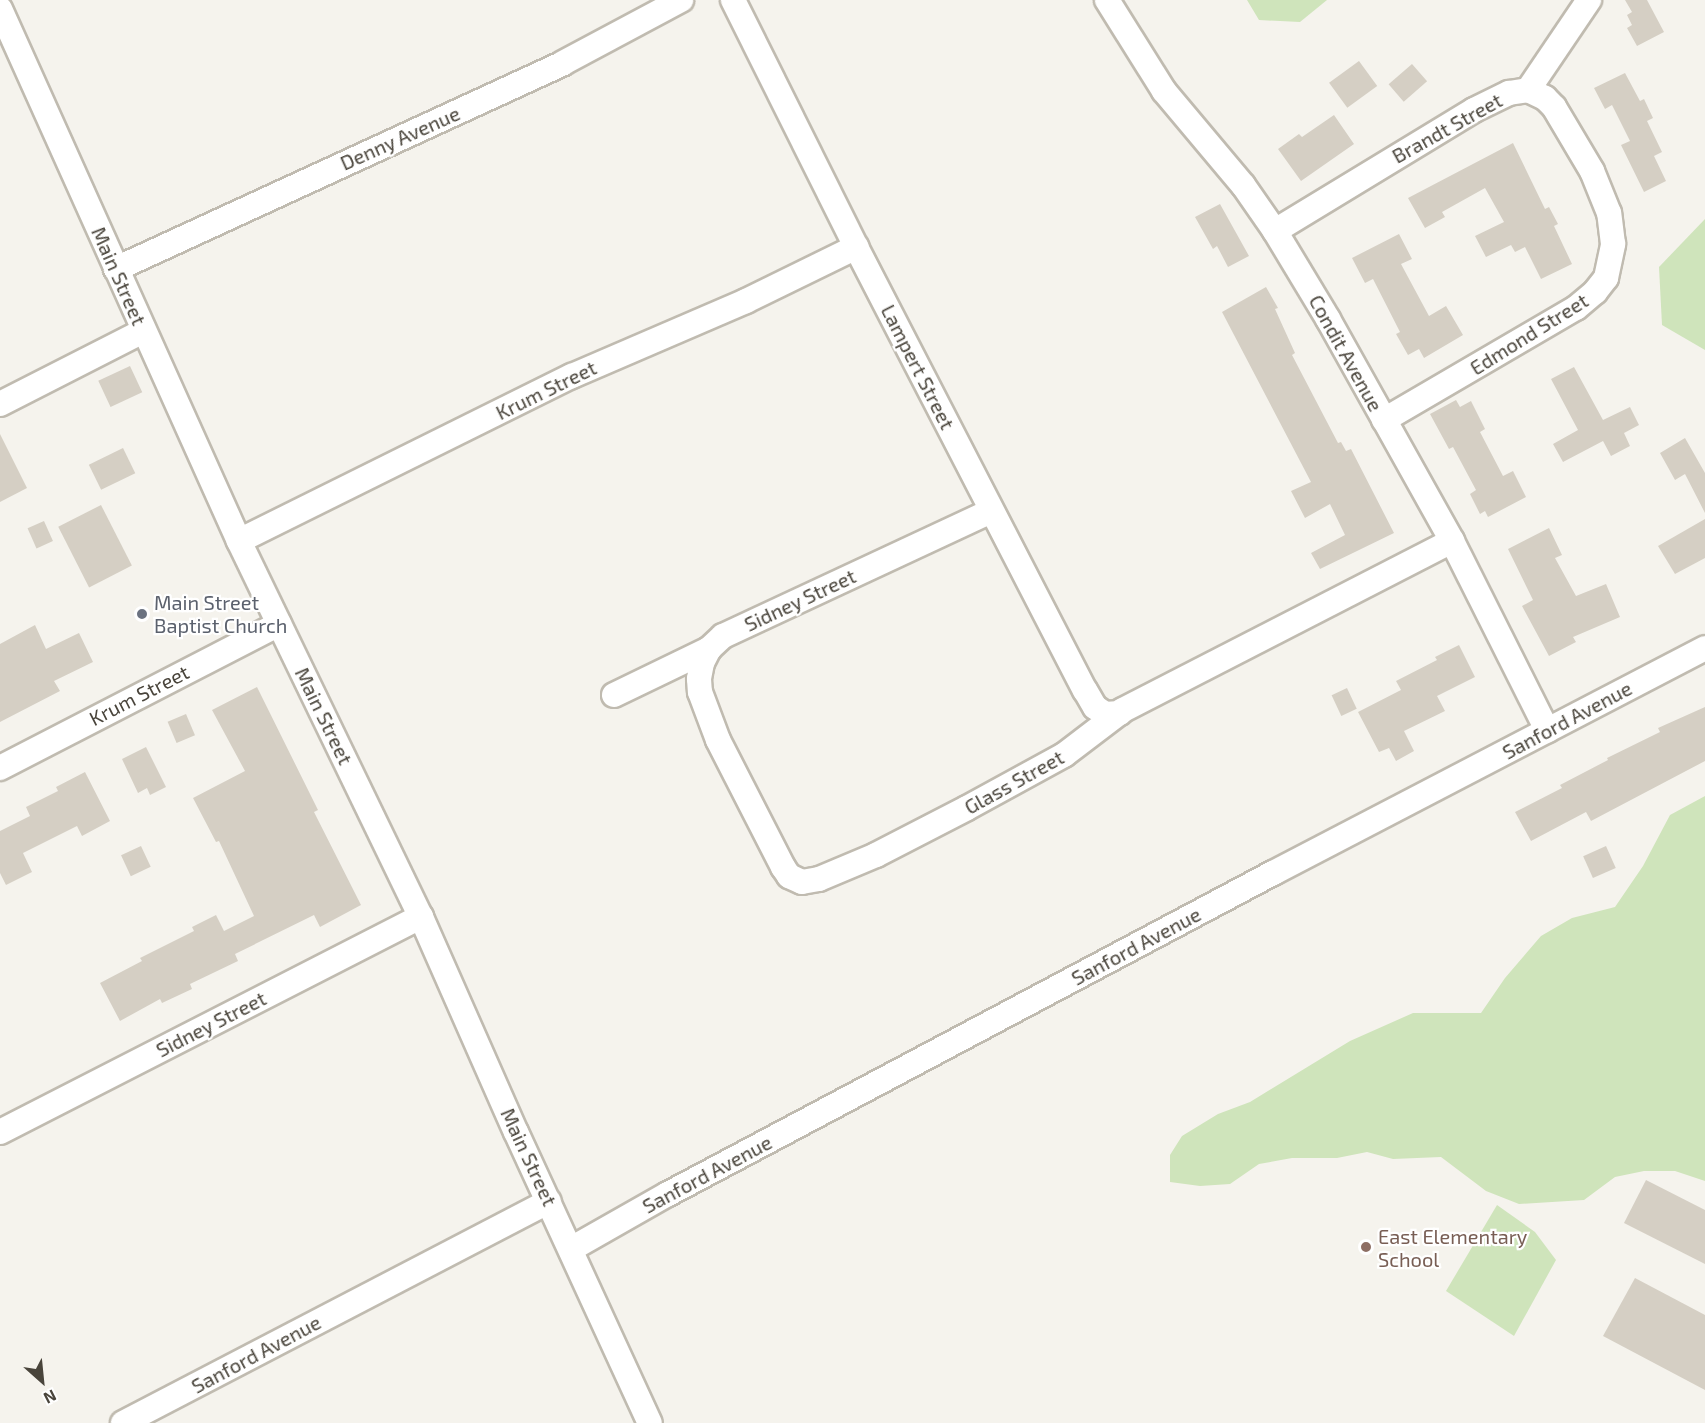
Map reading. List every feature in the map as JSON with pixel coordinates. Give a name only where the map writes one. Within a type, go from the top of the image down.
[{"type":"street","name":"Denny Avenue","points":[[116,268],[553,68],[681,0]]},
{"type":"street","name":"Lampert Street","points":[[733,0],[991,511],[1095,707],[1105,714],[1120,712]]},
{"type":"street","name":"Condit Avenue","points":[[1107,0],[1164,91],[1243,185],[1275,231],[1452,541],[1547,730]]},
{"type":"street","name":"Brandt Street","points":[[1275,231],[1474,110],[1509,93],[1528,90],[1589,0]]},
{"type":"street","name":"Main Street","points":[[0,9],[6,39],[116,268],[239,541],[421,916],[650,1423]]},
{"type":"street","name":"Edmond Street","points":[[1384,420],[1576,309],[1595,292],[1606,278],[1613,244],[1609,213],[1592,171],[1554,107],[1545,98],[1528,90]]},
{"type":"street","name":"Krum Street","points":[[239,541],[572,376],[746,300],[856,247]]},
{"type":"street","points":[[0,404],[143,331]]},
{"type":"street","name":"Sidney Street","points":[[614,695],[709,649],[723,636],[991,511]]},
{"type":"street","name":"Glass Street","points":[[709,649],[702,663],[699,679],[700,692],[718,740],[783,867],[795,880],[802,882],[819,879],[876,855],[967,808],[1064,755],[1120,712],[1452,541]]},
{"type":"street","name":"Krum Street","points":[[0,768],[279,624]]},
{"type":"street","name":"Sanford Avenue","points":[[571,1249],[668,1194],[1705,648]]},
{"type":"street","name":"Sidney Street","points":[[0,1132],[421,916]]},
{"type":"street","name":"Sanford Avenue","points":[[123,1423],[549,1201]]},
{"type":"green space","points":[[1247,0],[1327,0],[1300,22],[1259,20]]},
{"type":"green space","points":[[1705,219],[1705,350],[1662,325],[1659,267]]},
{"type":"green space","points":[[1705,796],[1705,1181],[1675,1171],[1644,1171],[1615,1177],[1584,1200],[1519,1204],[1486,1191],[1441,1157],[1393,1159],[1367,1152],[1337,1158],[1292,1158],[1259,1164],[1230,1184],[1200,1186],[1170,1182],[1170,1155],[1182,1136],[1218,1114],[1250,1102],[1350,1041],[1413,1013],[1481,1013],[1505,978],[1541,936],[1572,918],[1615,907],[1643,866],[1670,815]]},
{"type":"green space","points":[[1497,1205],[1535,1232],[1556,1260],[1514,1336],[1446,1291]]},
{"type":"building","points":[[1625,0],[1647,0],[1664,32],[1637,46],[1627,28],[1632,25],[1627,15],[1632,12]]},
{"type":"building","points":[[1359,61],[1377,86],[1347,108],[1329,83]]},
{"type":"building","points":[[1412,64],[1427,81],[1404,102],[1389,84]]},
{"type":"building","points":[[1625,73],[1640,101],[1644,99],[1653,118],[1647,121],[1662,152],[1654,156],[1666,181],[1644,192],[1621,145],[1630,141],[1612,105],[1605,109],[1594,88]]},
{"type":"building","points":[[1334,115],[1354,144],[1301,181],[1278,149],[1299,134],[1302,137]]},
{"type":"building","points":[[1513,143],[1545,209],[1549,207],[1558,224],[1554,226],[1572,264],[1541,279],[1525,247],[1515,252],[1511,245],[1486,257],[1475,236],[1504,222],[1485,188],[1442,212],[1445,217],[1425,228],[1408,198]]},
{"type":"building","points":[[1220,204],[1249,256],[1228,267],[1217,246],[1213,249],[1195,217]]},
{"type":"building","points":[[1399,234],[1412,259],[1401,264],[1429,316],[1446,306],[1463,335],[1424,358],[1419,349],[1408,355],[1396,334],[1400,332],[1373,279],[1365,283],[1352,258]]},
{"type":"building","points":[[1266,287],[1278,308],[1275,309],[1295,353],[1292,355],[1338,443],[1341,442],[1346,451],[1351,449],[1394,533],[1320,569],[1311,553],[1345,535],[1330,504],[1305,518],[1291,491],[1311,482],[1222,312]]},
{"type":"building","points":[[130,366],[142,392],[111,407],[98,381]]},
{"type":"building","points":[[1574,367],[1603,420],[1630,407],[1639,425],[1624,433],[1630,446],[1611,456],[1603,441],[1563,462],[1553,444],[1578,430],[1551,379]]},
{"type":"building","points":[[1456,400],[1460,407],[1471,401],[1485,429],[1480,432],[1503,476],[1513,471],[1526,497],[1488,517],[1485,511],[1480,514],[1470,494],[1476,490],[1453,447],[1449,449],[1430,414]]},
{"type":"building","points":[[0,434],[27,488],[0,502]]},
{"type":"building","points":[[1685,438],[1705,473],[1705,513],[1685,474],[1675,480],[1660,453]]},
{"type":"building","points":[[123,448],[135,473],[101,490],[89,465]]},
{"type":"building","points":[[101,505],[132,566],[89,587],[58,527]]},
{"type":"building","points":[[1705,519],[1705,558],[1675,574],[1658,546]]},
{"type":"building","points":[[44,521],[53,541],[37,548],[28,528]]},
{"type":"building","points":[[1549,528],[1562,555],[1555,558],[1576,596],[1606,584],[1620,617],[1573,637],[1576,642],[1549,656],[1522,606],[1533,600],[1508,549]]},
{"type":"building","points":[[35,625],[46,649],[79,633],[93,662],[54,681],[60,691],[0,722],[0,644]]},
{"type":"building","points":[[1459,645],[1475,677],[1437,696],[1445,711],[1404,731],[1414,751],[1396,761],[1389,748],[1379,752],[1358,712],[1401,690],[1396,681],[1437,660],[1435,657]]},
{"type":"building","points":[[257,687],[318,810],[314,812],[361,905],[320,927],[314,915],[235,954],[238,961],[190,984],[192,989],[162,1003],[160,999],[120,1021],[100,983],[142,961],[140,958],[194,931],[192,927],[216,915],[224,931],[254,916],[219,841],[216,842],[193,798],[245,771],[212,710]]},
{"type":"building","points":[[1347,688],[1357,709],[1341,716],[1332,695]]},
{"type":"building","points":[[1705,707],[1705,761],[1591,821],[1586,812],[1531,841],[1515,812],[1562,788],[1560,785],[1608,760],[1607,758],[1660,732],[1658,728]]},
{"type":"building","points":[[186,714],[195,735],[177,743],[168,722]]},
{"type":"building","points":[[146,747],[166,787],[150,795],[147,788],[138,793],[122,759]]},
{"type":"building","points":[[85,772],[110,821],[82,836],[77,826],[23,853],[32,872],[6,885],[0,873],[0,831],[30,816],[26,807],[58,791],[56,787]]},
{"type":"building","points":[[141,846],[151,867],[131,876],[121,855]]},
{"type":"building","points":[[1606,846],[1616,868],[1593,878],[1583,856]]},
{"type":"building","points":[[1646,1180],[1705,1210],[1705,1264],[1624,1223]]},
{"type":"building","points":[[1635,1278],[1705,1315],[1705,1390],[1603,1336]]},
{"type":"place","name":"Main Street Baptist Church","points":[[142,614]]},
{"type":"place","name":"East Elementary School","points":[[1366,1247]]}]
